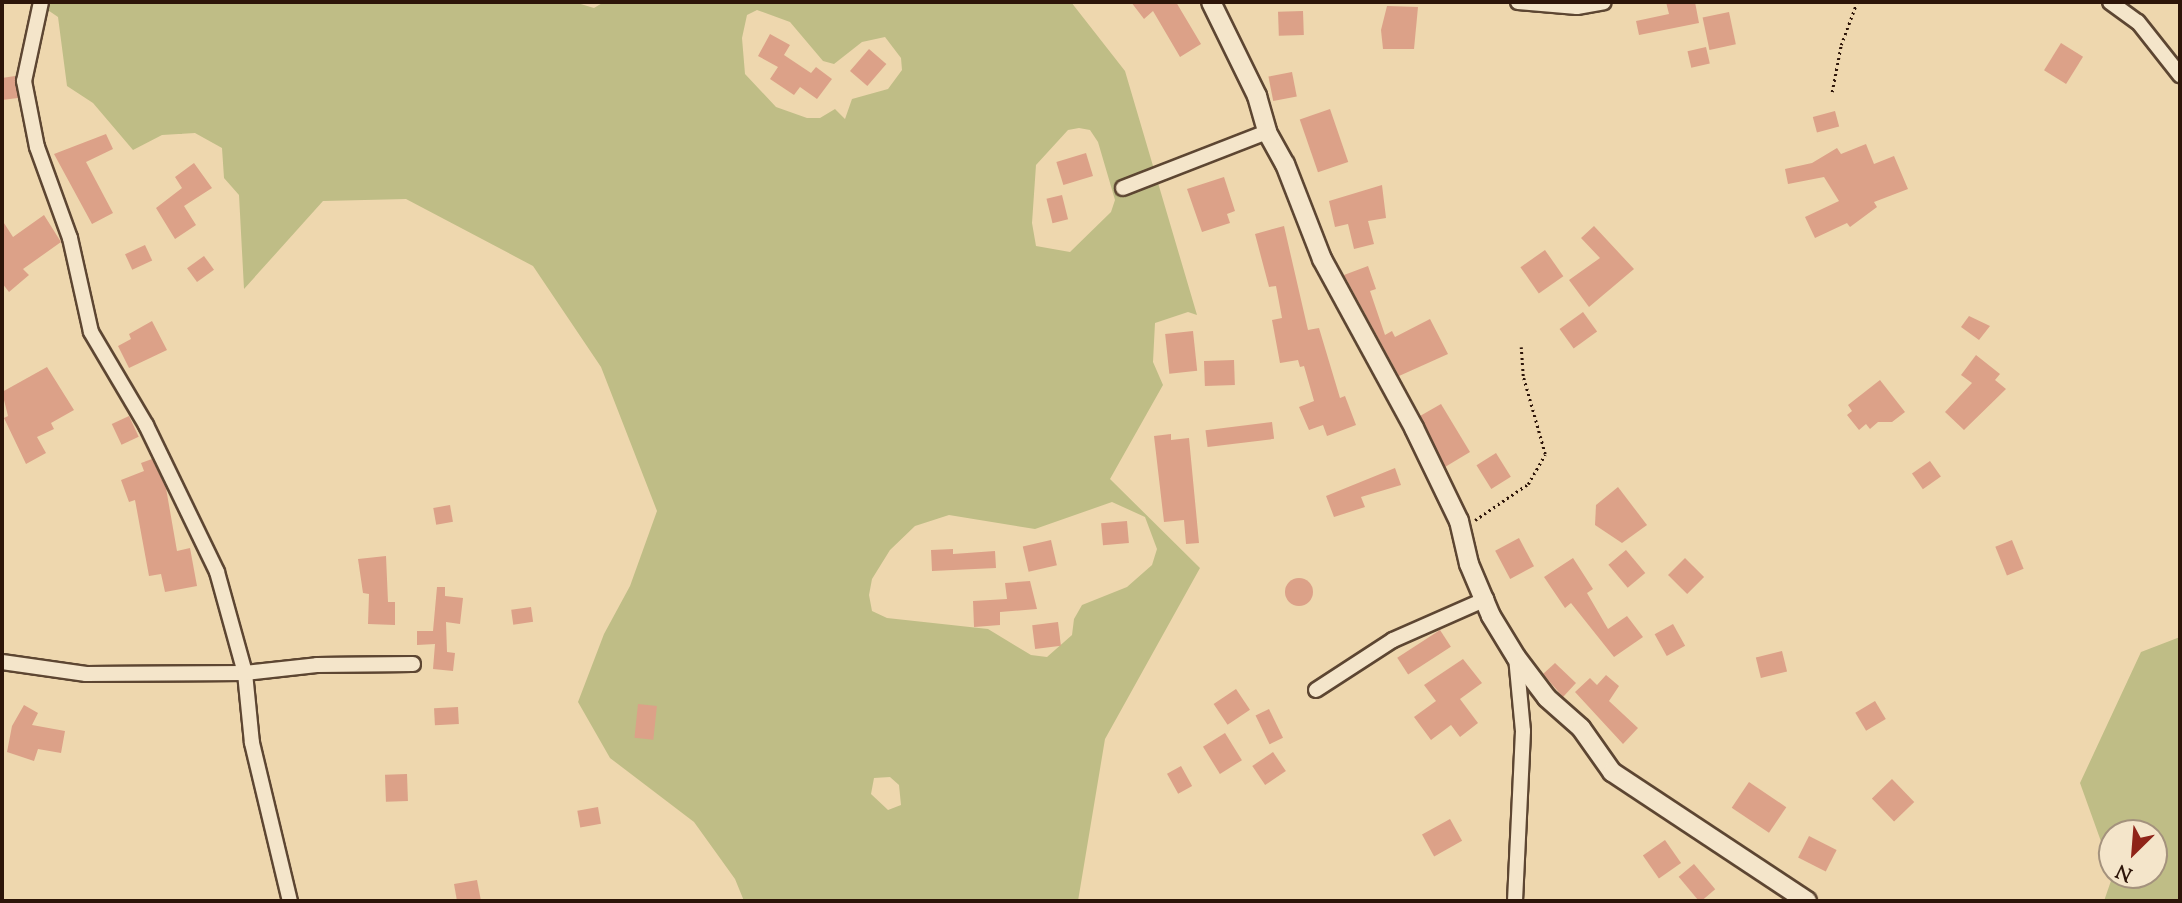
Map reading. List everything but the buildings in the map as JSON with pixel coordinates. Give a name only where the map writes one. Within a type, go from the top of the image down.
[{"type":"street","points":[[41,2],[26,64],[29,117],[70,238],[91,332],[146,425],[198,527],[217,572],[245,673],[252,744],[289,901]]},
{"type":"street","points":[[1211,2],[1257,96],[1266,132],[1285,164],[1322,259],[1414,428],[1459,521],[1469,564],[1491,616],[1516,656],[1546,698],[1581,728],[1612,772],[1807,901]]},
{"type":"street","points":[[1518,2],[1577,7],[1604,2]]},
{"type":"street","points":[[2110,2],[2138,22],[2180,75]]},
{"type":"street","points":[[1123,188],[1266,132]]},
{"type":"street","points":[[1316,690],[1393,640],[1486,599]]},
{"type":"street","points":[[1515,901],[1523,731],[1516,656]]},
{"type":"street","points":[[2,662],[66,673],[245,673],[317,665],[413,664]]},
{"type":"path","points":[[1832,93],[1841,45],[1857,2]]},
{"type":"path","points":[[1459,521],[1462,527],[1497,509],[1528,484],[1542,464],[1545,454],[1523,376],[1521,347]]},
{"type":"shaded area","points":[[36,2],[574,2],[594,8],[604,2],[1071,2],[1125,71],[1197,315],[1188,312],[1155,323],[1153,362],[1163,385],[1110,479],[1200,568],[1105,739],[1078,901],[744,901],[735,879],[694,822],[610,758],[578,702],[604,634],[630,586],[657,511],[601,367],[533,266],[406,199],[323,201],[244,289],[239,195],[224,178],[222,148],[195,133],[162,135],[133,150],[93,103],[67,86],[58,17]],"holes":[[[757,10],[790,22],[823,61],[834,64],[862,42],[885,37],[901,58],[902,70],[888,89],[852,99],[845,119],[835,109],[820,118],[807,118],[776,107],[745,74],[742,38],[747,15]],[[1068,130],[1090,130],[1098,142],[1115,200],[1111,212],[1070,252],[1036,246],[1032,223],[1036,165]],[[1112,502],[1145,517],[1157,549],[1152,565],[1127,587],[1082,605],[1074,619],[1072,635],[1047,657],[1031,655],[988,629],[887,618],[872,611],[869,595],[872,579],[890,550],[915,526],[949,515],[1035,529]],[[890,777],[899,785],[901,805],[888,810],[871,794],[874,778]]]},
{"type":"shaded area","points":[[2180,637],[2180,901],[2104,901],[2108,889],[2168,889],[2168,819],[2098,819],[2098,833],[2080,783],[2141,652]]}]
